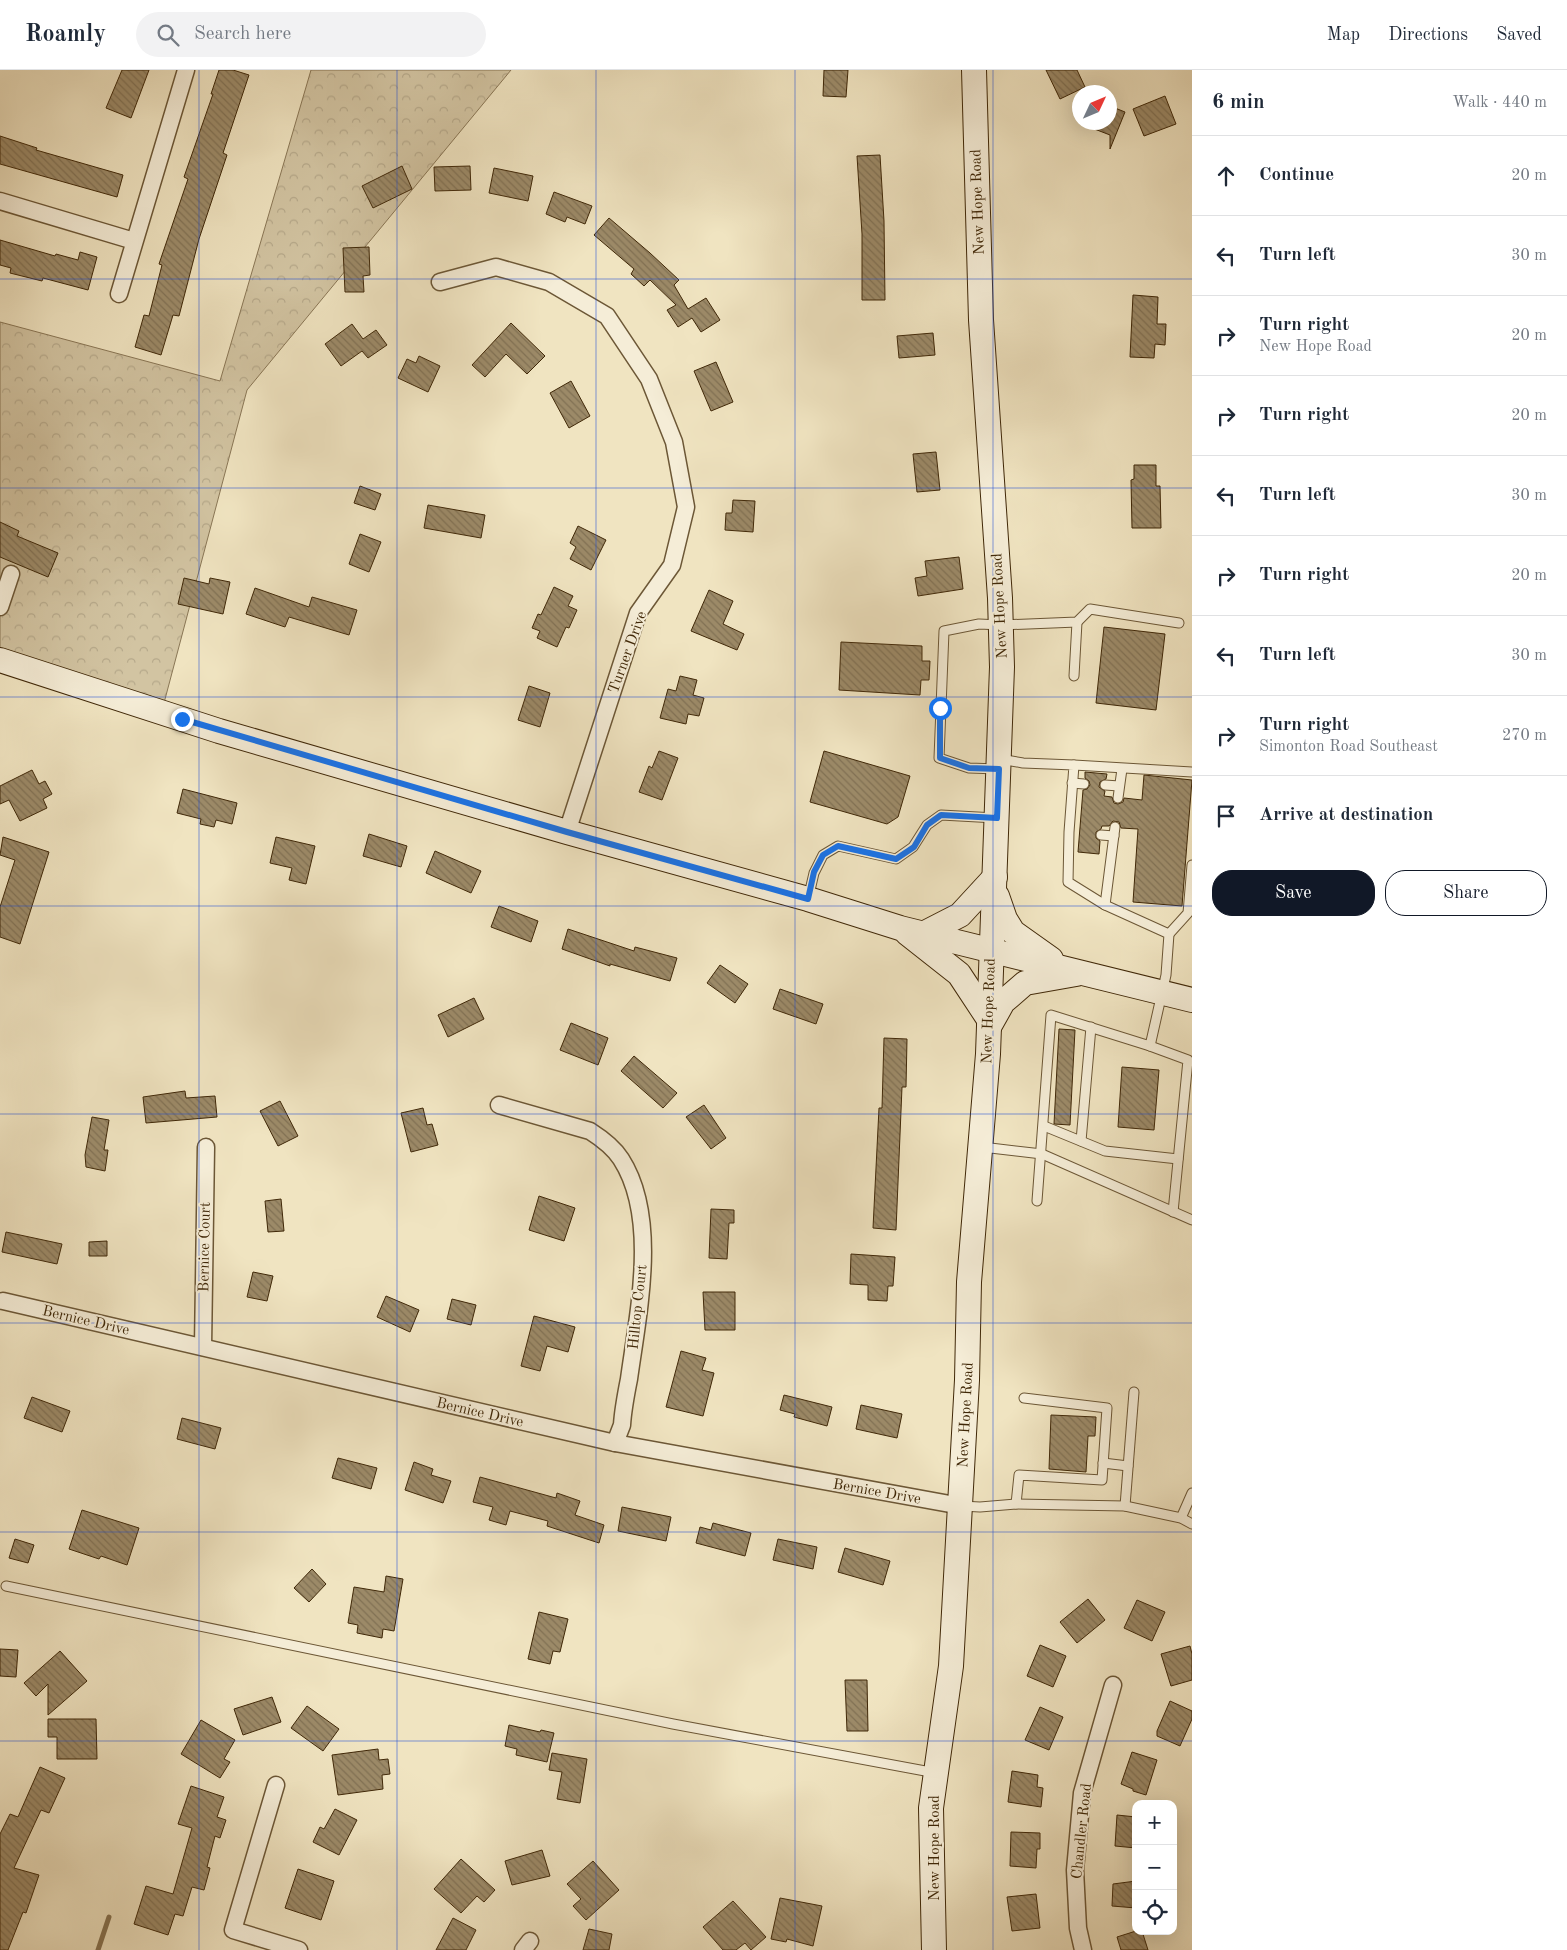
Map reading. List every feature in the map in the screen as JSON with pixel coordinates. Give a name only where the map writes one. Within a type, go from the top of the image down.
[{"type":"street","points":[[118,294],[186,70]]},
{"type":"street","name":"New Hope Road","points":[[934,1950],[931,1808],[951,1666],[961,1506],[969,1282],[988,1054],[999,764],[1001,625],[992,457],[981,320],[974,70]]},
{"type":"street","points":[[0,201],[134,241]]},
{"type":"street","name":"Turner Drive","points":[[440,282],[496,268],[550,282],[607,316],[649,379],[674,442],[686,507],[672,565],[638,613],[567,832]]},
{"type":"street","points":[[0,607],[11,574]]},
{"type":"street","points":[[0,660],[219,731],[567,832],[808,899],[900,928],[1192,1000]]},
{"type":"street","points":[[923,934],[960,915],[994,882],[1005,919],[1013,932],[1074,971]]},
{"type":"street","points":[[900,928],[959,974],[988,1023],[1003,1002],[1025,983],[1074,971]]},
{"type":"street","name":"Hilltop Court","points":[[499,1105],[595,1134],[621,1158],[638,1198],[642,1227],[643,1271],[622,1425],[615,1443]]},
{"type":"street","name":"Bernice Court","points":[[203,1347],[206,1147]]},
{"type":"street","name":"Bernice Drive","points":[[3,1301],[615,1443],[961,1506]]},
{"type":"street","name":"Chandler Road","points":[[1083,1950],[1078,1928],[1075,1870],[1082,1793],[1113,1684]]},
{"type":"street","points":[[276,1785],[233,1930],[299,1950]]},
{"type":"lane","points":[[1179,623],[1090,610],[1077,622],[979,624],[944,631],[940,708],[940,758],[969,768],[1023,763],[1192,772]]},
{"type":"lane","points":[[1074,676],[1077,622]]},
{"type":"lane","points":[[1074,765],[1069,832],[1068,882],[1105,905],[1169,934]]},
{"type":"lane","points":[[1118,798],[1122,769]]},
{"type":"lane","points":[[1072,783],[1084,784]]},
{"type":"lane","points":[[1106,786],[1119,786]]},
{"type":"lane","points":[[1071,806],[1082,807]]},
{"type":"lane","points":[[808,899],[814,872],[823,855],[838,846],[896,859],[914,847],[927,825],[941,815],[997,818]]},
{"type":"lane","points":[[1069,832],[1079,833]]},
{"type":"lane","points":[[1101,835],[1114,832],[1105,905]]},
{"type":"lane","points":[[1150,1046],[1166,975],[1169,934],[1188,913],[1192,865]]},
{"type":"lane","points":[[1038,1201],[1052,1015],[1188,1060],[1173,1212]]},
{"type":"lane","points":[[1081,1141],[1091,1027]]},
{"type":"lane","points":[[1044,1126],[1105,1151],[1178,1159]]},
{"type":"lane","points":[[980,1147],[1042,1154],[1192,1220]]},
{"type":"lane","points":[[1125,1506],[1134,1392]]},
{"type":"lane","points":[[1016,1504],[1019,1475],[1102,1480],[1107,1408],[1024,1398]]},
{"type":"lane","points":[[1103,1463],[1128,1466]]},
{"type":"lane","points":[[1181,1518],[1192,1494]]},
{"type":"lane","points":[[961,1506],[980,1507],[1016,1504],[1125,1506],[1181,1518],[1192,1524]]},
{"type":"lane","points":[[6,1586],[673,1724],[936,1773]]},
{"type":"green space","points":[[311,70],[511,70],[247,390],[164,703],[0,654],[0,322],[220,381]]},
{"type":"building","points":[[122,70],[149,70],[131,118],[106,108]]},
{"type":"building","points":[[219,70],[233,70],[249,75],[223,153],[227,155],[199,239],[179,316],[173,315],[161,355],[135,347],[144,315],[149,316],[162,265],[159,264],[188,179],[184,177],[213,94],[211,94]]},
{"type":"building","points":[[824,70],[848,70],[846,97],[823,96]]},
{"type":"building","points":[[1046,70],[1077,70],[1084,85],[1072,85],[1072,93],[1060,99]]},
{"type":"building","points":[[1165,96],[1176,124],[1144,136],[1133,109]]},
{"type":"building","points":[[1117,109],[1125,112],[1110,149],[1110,135],[1097,130],[1117,130]]},
{"type":"building","points":[[0,136],[37,148],[36,150],[123,175],[117,197],[0,164]]},
{"type":"building","points":[[880,155],[884,221],[885,300],[862,300],[862,234],[857,156]]},
{"type":"building","points":[[402,166],[412,189],[373,208],[362,186]]},
{"type":"building","points":[[470,166],[471,190],[435,191],[434,167]]},
{"type":"building","points":[[494,168],[533,176],[528,201],[489,193]]},
{"type":"building","points":[[554,192],[592,206],[585,224],[567,217],[565,222],[546,214]]},
{"type":"building","points":[[609,218],[679,280],[674,285],[688,309],[706,298],[720,320],[701,332],[692,318],[678,327],[667,310],[676,305],[650,280],[644,286],[631,274],[634,269],[594,235]]},
{"type":"building","points":[[0,240],[55,256],[56,254],[78,260],[80,252],[97,257],[88,290],[43,278],[42,281],[10,273],[11,268],[0,265]]},
{"type":"building","points":[[369,247],[370,275],[363,276],[364,292],[345,292],[343,248]]},
{"type":"building","points":[[1133,295],[1158,297],[1157,324],[1166,324],[1165,345],[1155,344],[1154,358],[1130,357]]},
{"type":"building","points":[[511,323],[545,356],[527,374],[506,354],[485,377],[472,365]]},
{"type":"building","points":[[352,324],[363,339],[376,330],[387,345],[368,358],[362,351],[341,366],[325,344]]},
{"type":"building","points":[[933,333],[935,355],[899,358],[897,336]]},
{"type":"building","points":[[419,356],[440,366],[428,392],[398,378],[407,359],[416,363]]},
{"type":"building","points":[[716,362],[733,402],[711,411],[694,371]]},
{"type":"building","points":[[571,381],[590,416],[569,428],[550,393]]},
{"type":"building","points":[[936,452],[940,490],[917,492],[913,454]]},
{"type":"building","points":[[1134,465],[1156,465],[1156,486],[1160,486],[1161,528],[1132,528],[1131,480],[1134,479]]},
{"type":"building","points":[[360,486],[381,494],[375,510],[354,503]]},
{"type":"building","points":[[733,500],[755,501],[753,532],[725,530],[726,513],[732,513]]},
{"type":"building","points":[[428,505],[485,515],[481,538],[424,528]]},
{"type":"building","points":[[0,522],[19,531],[17,536],[58,553],[48,577],[0,557]]},
{"type":"building","points":[[578,526],[606,540],[591,570],[570,559],[576,547],[570,543]]},
{"type":"building","points":[[360,534],[381,542],[369,572],[349,564]]},
{"type":"building","points":[[959,557],[963,589],[918,596],[915,578],[927,576],[925,561]]},
{"type":"building","points":[[184,578],[209,584],[210,578],[230,582],[223,614],[178,604]]},
{"type":"building","points":[[554,587],[573,596],[568,606],[577,610],[569,628],[566,627],[557,647],[537,638],[540,631],[532,628],[538,614],[541,615]]},
{"type":"building","points":[[255,588],[309,607],[312,597],[357,610],[349,635],[289,617],[285,627],[246,614]]},
{"type":"building","points":[[709,590],[733,601],[723,624],[744,634],[737,650],[691,631]]},
{"type":"building","points":[[1104,627],[1165,634],[1156,710],[1096,703]]},
{"type":"building","points":[[841,642],[922,646],[922,661],[930,661],[929,680],[921,680],[920,695],[839,690]]},
{"type":"building","points":[[680,676],[697,680],[693,695],[704,698],[699,716],[688,714],[686,724],[660,718],[668,689],[676,691]]},
{"type":"building","points":[[529,686],[550,693],[540,727],[518,720]]},
{"type":"building","points":[[659,751],[678,758],[662,800],[639,792],[649,766],[652,768]]},
{"type":"building","points":[[824,751],[910,776],[898,817],[887,824],[810,802]]},
{"type":"building","points":[[32,770],[39,784],[45,781],[52,794],[43,799],[47,808],[20,821],[9,800],[0,804],[0,786]]},
{"type":"building","points":[[1085,772],[1107,774],[1106,779],[1100,782],[1099,787],[1105,791],[1104,796],[1112,797],[1114,803],[1118,804],[1123,802],[1124,798],[1142,800],[1144,775],[1192,780],[1182,906],[1133,902],[1138,829],[1121,828],[1119,822],[1113,821],[1109,826],[1102,826],[1096,832],[1096,838],[1100,841],[1099,854],[1078,852],[1083,790],[1087,789],[1090,785],[1089,781],[1085,778]]},
{"type":"building","points":[[183,789],[237,803],[232,824],[216,820],[214,827],[200,824],[201,819],[177,813]]},
{"type":"building","points":[[369,834],[407,846],[401,867],[363,856]]},
{"type":"building","points":[[3,837],[49,852],[20,944],[0,937],[0,907],[15,860],[0,855]]},
{"type":"building","points":[[276,837],[315,846],[306,884],[289,880],[292,868],[270,863]]},
{"type":"building","points":[[435,851],[481,871],[471,893],[426,873]]},
{"type":"building","points":[[499,906],[538,921],[531,942],[491,927]]},
{"type":"building","points":[[568,929],[634,951],[635,947],[677,958],[670,981],[610,964],[610,966],[562,949]]},
{"type":"building","points":[[720,965],[748,984],[735,1003],[707,983]]},
{"type":"building","points":[[780,989],[823,1004],[816,1024],[773,1009]]},
{"type":"building","points":[[474,998],[484,1019],[448,1037],[438,1015]]},
{"type":"building","points":[[571,1023],[608,1038],[598,1065],[560,1050]]},
{"type":"building","points":[[1059,1029],[1075,1030],[1070,1125],[1054,1124]]},
{"type":"building","points":[[884,1038],[907,1039],[906,1087],[902,1087],[896,1230],[873,1228],[879,1108],[882,1108]]},
{"type":"building","points":[[634,1056],[677,1093],[663,1108],[621,1071]]},
{"type":"building","points":[[1122,1067],[1159,1070],[1154,1130],[1118,1127]]},
{"type":"building","points":[[185,1091],[186,1098],[215,1096],[217,1117],[146,1123],[143,1097]]},
{"type":"building","points":[[280,1101],[298,1136],[278,1146],[260,1111]]},
{"type":"building","points":[[704,1105],[726,1138],[711,1149],[686,1117]]},
{"type":"building","points":[[423,1108],[427,1125],[432,1124],[438,1145],[411,1152],[401,1113]]},
{"type":"building","points":[[92,1117],[109,1120],[104,1150],[108,1150],[105,1171],[86,1167],[85,1155]]},
{"type":"building","points":[[539,1196],[575,1208],[564,1241],[529,1230]]},
{"type":"building","points":[[281,1199],[284,1231],[268,1232],[265,1201]]},
{"type":"building","points":[[711,1209],[734,1210],[734,1223],[729,1223],[727,1259],[709,1258]]},
{"type":"building","points":[[6,1232],[62,1244],[57,1264],[2,1252]]},
{"type":"building","points":[[107,1241],[107,1256],[89,1256],[89,1242]]},
{"type":"building","points":[[851,1254],[895,1257],[893,1286],[888,1286],[887,1301],[868,1300],[868,1285],[850,1284]]},
{"type":"building","points":[[253,1272],[273,1276],[267,1301],[247,1297]]},
{"type":"building","points":[[703,1292],[735,1292],[735,1330],[705,1330]]},
{"type":"building","points":[[386,1296],[419,1310],[410,1332],[377,1317]]},
{"type":"building","points":[[452,1299],[476,1305],[471,1325],[447,1319]]},
{"type":"building","points":[[534,1316],[575,1327],[568,1352],[547,1346],[540,1371],[521,1366]]},
{"type":"building","points":[[681,1351],[706,1358],[702,1370],[714,1373],[703,1416],[666,1407]]},
{"type":"building","points":[[784,1395],[832,1407],[827,1426],[794,1417],[795,1414],[780,1410]]},
{"type":"building","points":[[32,1397],[70,1411],[62,1432],[24,1418]]},
{"type":"building","points":[[861,1405],[902,1414],[897,1438],[856,1429]]},
{"type":"building","points":[[1051,1415],[1096,1417],[1095,1436],[1088,1436],[1086,1472],[1049,1469]]},
{"type":"building","points":[[182,1418],[221,1428],[215,1449],[177,1439]]},
{"type":"building","points":[[338,1458],[377,1468],[371,1489],[332,1478]]},
{"type":"building","points":[[414,1462],[433,1469],[431,1475],[451,1481],[443,1503],[405,1490]]},
{"type":"building","points":[[480,1477],[556,1498],[557,1493],[580,1501],[575,1515],[604,1525],[599,1543],[547,1526],[548,1521],[510,1511],[506,1525],[489,1520],[493,1507],[473,1502]]},
{"type":"building","points":[[622,1507],[671,1517],[666,1541],[618,1531]]},
{"type":"building","points":[[82,1510],[139,1528],[127,1565],[101,1556],[99,1559],[69,1549]]},
{"type":"building","points":[[713,1523],[751,1533],[745,1556],[696,1543],[700,1527],[711,1530]]},
{"type":"building","points":[[15,1539],[34,1545],[28,1563],[9,1558]]},
{"type":"building","points":[[778,1539],[817,1547],[813,1569],[773,1560]]},
{"type":"building","points":[[845,1548],[890,1561],[883,1585],[838,1572]]},
{"type":"building","points":[[312,1569],[326,1584],[309,1602],[294,1588]]},
{"type":"building","points":[[386,1576],[403,1579],[394,1631],[383,1629],[382,1638],[357,1633],[358,1625],[348,1623],[354,1587],[384,1592]]},
{"type":"building","points":[[1088,1599],[1105,1620],[1077,1643],[1060,1622]]},
{"type":"building","points":[[1137,1600],[1165,1612],[1152,1641],[1124,1628]]},
{"type":"building","points":[[539,1612],[568,1619],[560,1652],[553,1651],[550,1664],[528,1659]]},
{"type":"building","points":[[1040,1645],[1066,1656],[1053,1687],[1027,1676]]},
{"type":"building","points":[[1190,1646],[1192,1654],[1192,1680],[1171,1686],[1161,1654]]},
{"type":"building","points":[[0,1649],[18,1650],[16,1677],[0,1676]]},
{"type":"building","points":[[60,1651],[87,1681],[48,1715],[48,1684],[36,1696],[24,1683]]},
{"type":"building","points":[[845,1680],[867,1680],[868,1731],[847,1731]]},
{"type":"building","points":[[272,1697],[281,1722],[243,1735],[234,1709]]},
{"type":"building","points":[[1170,1701],[1192,1711],[1192,1719],[1180,1746],[1157,1736],[1157,1731]]},
{"type":"building","points":[[307,1706],[339,1729],[323,1751],[291,1728]]},
{"type":"building","points":[[1040,1707],[1063,1717],[1049,1750],[1025,1740]]},
{"type":"building","points":[[48,1719],[96,1719],[97,1759],[57,1759],[57,1737],[48,1737]]},
{"type":"building","points":[[201,1720],[235,1740],[224,1759],[230,1762],[220,1778],[181,1754]]},
{"type":"building","points":[[509,1725],[554,1733],[547,1762],[516,1755],[517,1749],[505,1746]]},
{"type":"building","points":[[378,1749],[379,1760],[388,1759],[390,1774],[382,1775],[383,1789],[338,1795],[332,1755]]},
{"type":"building","points":[[1132,1752],[1157,1760],[1146,1795],[1133,1791],[1133,1789],[1121,1784]]},
{"type":"building","points":[[552,1753],[587,1759],[580,1803],[557,1799],[562,1772],[549,1770]]},
{"type":"building","points":[[40,1767],[65,1778],[49,1813],[41,1810],[14,1868],[39,1875],[26,1913],[23,1912],[8,1950],[0,1950],[0,1834],[10,1814],[18,1817]]},
{"type":"building","points":[[1012,1771],[1038,1775],[1037,1787],[1043,1788],[1041,1807],[1008,1802]]},
{"type":"building","points":[[191,1786],[224,1797],[217,1817],[226,1820],[220,1838],[215,1836],[207,1867],[210,1868],[204,1890],[192,1887],[183,1916],[175,1914],[168,1935],[134,1924],[146,1886],[173,1894],[192,1828],[178,1824]]},
{"type":"building","points":[[335,1809],[357,1820],[339,1855],[313,1842],[320,1827],[324,1829]]},
{"type":"building","points":[[1117,1815],[1132,1817],[1132,1848],[1115,1846]]},
{"type":"building","points":[[1011,1832],[1040,1833],[1040,1849],[1037,1849],[1036,1868],[1010,1866]]},
{"type":"building","points":[[542,1850],[550,1876],[512,1885],[505,1861]]},
{"type":"building","points":[[461,1859],[495,1890],[484,1902],[477,1896],[461,1913],[434,1889]]},
{"type":"building","points":[[593,1861],[619,1890],[586,1920],[573,1906],[581,1899],[567,1884]]},
{"type":"building","points":[[298,1869],[334,1881],[321,1920],[285,1908]]},
{"type":"building","points":[[1132,1882],[1132,1908],[1112,1906],[1113,1884]]},
{"type":"building","points":[[1036,1894],[1040,1928],[1012,1931],[1007,1897]]},
{"type":"building","points":[[780,1898],[822,1906],[813,1946],[787,1939],[786,1942],[771,1939]]},
{"type":"building","points":[[733,1901],[766,1937],[751,1950],[745,1943],[736,1950],[723,1950],[703,1927]]},
{"type":"building","points":[[453,1918],[476,1930],[466,1950],[436,1950]]},
{"type":"building","points":[[589,1929],[612,1934],[609,1950],[583,1950]]},
{"type":"building","points":[[1132,1932],[1132,1935],[1143,1935],[1148,1950],[1121,1950],[1117,1937]]},
{"type":"waterway","points":[[98,1950],[109,1917]]},
{"type":"route","points":[[182,719],[567,832],[808,899],[814,872],[823,855],[838,846],[896,859],[914,847],[927,825],[941,815],[997,818],[999,769],[969,768],[940,758],[940,708]]}]
